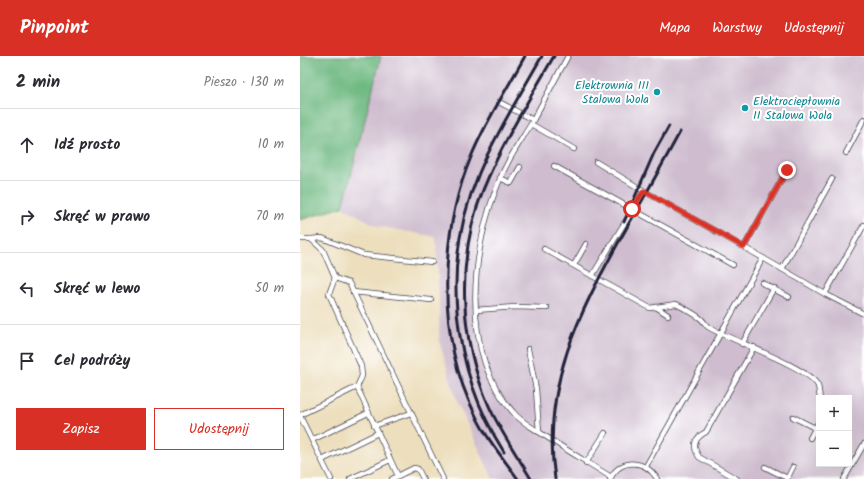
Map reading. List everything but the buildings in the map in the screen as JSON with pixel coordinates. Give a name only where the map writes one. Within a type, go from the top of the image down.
[{"type":"lane","points":[[568,56],[500,178],[488,213],[480,248],[476,279],[476,310],[480,342],[485,361],[502,398],[522,421],[611,478],[618,468],[635,463],[646,466],[657,479]]},
{"type":"lane","points":[[499,102],[574,149]]},
{"type":"lane","points":[[846,153],[864,119]]},
{"type":"lane","points":[[596,162],[825,294],[864,314]]},
{"type":"lane","points":[[554,166],[733,265]]},
{"type":"lane","points":[[500,178],[510,184],[520,167]]},
{"type":"lane","points":[[744,247],[787,170]]},
{"type":"lane","points":[[782,269],[832,179]]},
{"type":"lane","points":[[592,276],[644,191]]},
{"type":"lane","points":[[825,294],[864,225]]},
{"type":"lane","points":[[300,239],[322,238],[364,255],[432,262]]},
{"type":"lane","points":[[312,239],[323,250],[335,278],[329,294],[361,366],[362,376],[357,388],[300,415],[331,479]]},
{"type":"lane","points":[[574,265],[586,244]]},
{"type":"lane","points":[[544,249],[650,308],[676,304],[702,319],[707,326],[742,344],[754,347],[810,377],[818,385],[820,395]]},
{"type":"lane","points":[[646,466],[763,258]]},
{"type":"lane","points":[[335,278],[349,283],[443,479]]},
{"type":"lane","points":[[762,282],[789,297]]},
{"type":"lane","points":[[742,344],[774,288]]},
{"type":"lane","points":[[353,292],[431,300]]},
{"type":"lane","points":[[476,310],[515,307],[547,308]]},
{"type":"lane","points":[[656,307],[668,315]]},
{"type":"lane","points":[[737,479],[699,457],[694,444],[698,436],[706,432],[754,347]]},
{"type":"lane","points":[[528,349],[536,389],[539,432]]},
{"type":"lane","points":[[357,388],[398,476]]},
{"type":"lane","points":[[374,426],[411,413]]},
{"type":"lane","points":[[312,440],[368,414]]},
{"type":"lane","points":[[793,417],[815,428],[810,438]]},
{"type":"lane","points":[[322,460],[378,433]]},
{"type":"lane","points":[[586,462],[605,433]]},
{"type":"lane","points":[[844,479],[864,444]]},
{"type":"lane","points":[[350,479],[390,460]]},
{"type":"lane","points":[[765,467],[787,478],[793,467]]},
{"type":"lane","points":[[392,479],[414,468],[418,469],[423,479]]},
{"type":"shaded area","points":[[381,56],[864,56],[864,479],[493,479],[457,402],[439,340],[439,297],[436,237],[377,226],[343,207]]},
{"type":"green space","points":[[300,56],[381,56],[343,207],[300,220]]},
{"type":"railway","points":[[518,479],[484,431],[463,385],[454,353],[449,320],[447,286],[448,252],[460,187],[471,157],[483,131],[525,56]]},
{"type":"railway","points":[[504,452],[486,420],[473,386],[463,352],[457,316],[456,280],[459,244],[467,208],[479,173],[501,129],[542,56]]},
{"type":"railway","points":[[531,479],[498,425],[479,380],[467,326],[465,271],[468,243],[474,216],[490,173],[507,139],[554,56]]},
{"type":"railway","points":[[624,222],[654,153],[669,126]]},
{"type":"railway","points":[[555,479],[552,445],[554,413],[559,382],[567,352],[578,322],[591,294],[680,132]]},
{"type":"place","name":"Elektrownia III Stalowa Wola","points":[[657,92]]},
{"type":"place","name":"Elektrociepłownia II Stalowa Wola","points":[[745,108]]},
{"type":"route","points":[[632,209],[644,191],[744,247],[787,170]]}]
